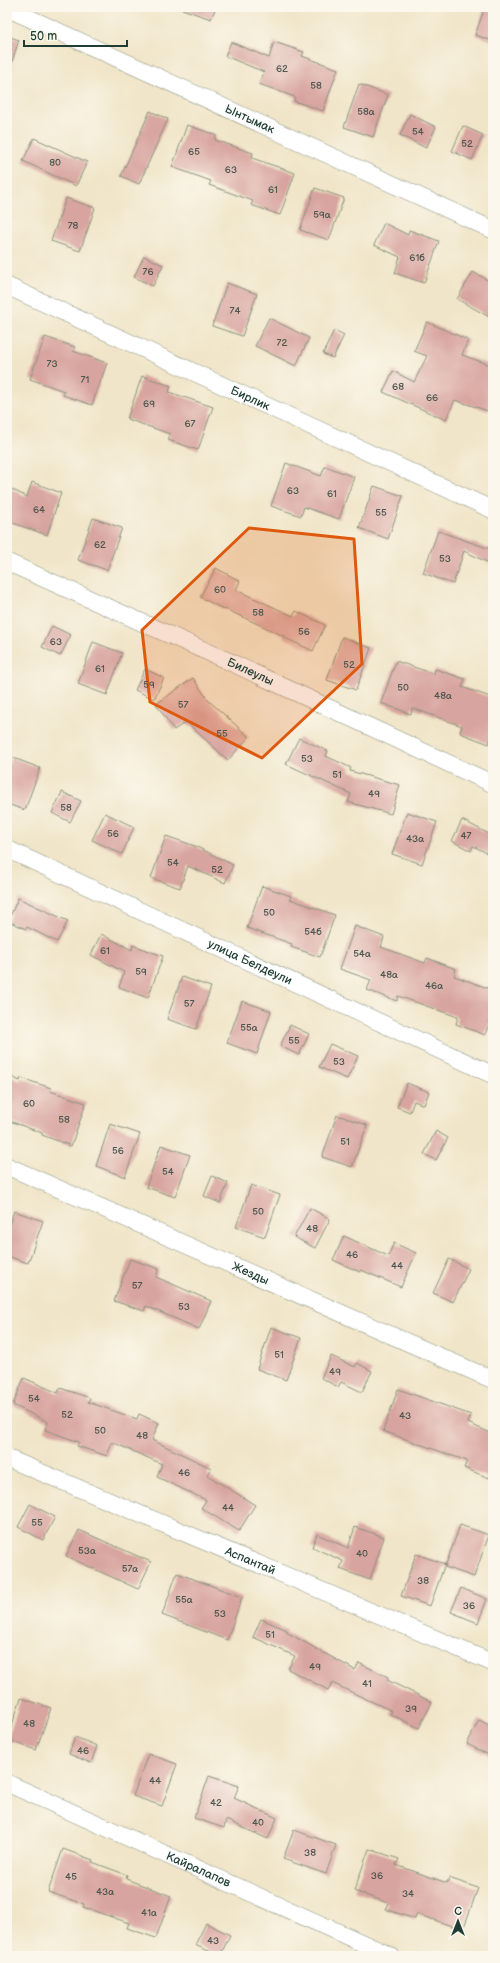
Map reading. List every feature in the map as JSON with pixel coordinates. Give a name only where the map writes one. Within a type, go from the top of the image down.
[{"type":"street","name":"Ынтымак","points":[[7,8],[493,230]]},
{"type":"street","name":"Бирлик","points":[[7,286],[493,510]]},
{"type":"street","name":"Билеулы","points":[[7,562],[493,784]]},
{"type":"street","name":"улица Белдеули","points":[[7,849],[493,1074]]},
{"type":"street","name":"Жезды","points":[[7,1166],[493,1380]]},
{"type":"street","name":"Аспантай","points":[[7,1458],[493,1663]]},
{"type":"street","name":"Кайралапов","points":[[7,1783],[390,1956]]},
{"type":"highlighted area","points":[[249,528],[354,539],[362,664],[262,758],[150,702],[142,630]]},
{"type":"building","points":[[182,7],[216,7],[211,19],[182,9]]},
{"type":"building","points":[[485,7],[493,7],[493,41],[475,35]]},
{"type":"building","points":[[7,36],[19,40],[9,71],[7,70]]},
{"type":"building","points":[[231,42],[269,58],[274,42],[304,52],[302,56],[338,69],[323,111],[294,101],[295,97],[259,84],[264,72],[225,56]]},
{"type":"building","points":[[359,84],[388,95],[373,137],[344,127]]},
{"type":"building","points":[[150,111],[168,119],[139,184],[121,176]]},
{"type":"building","points":[[410,114],[436,127],[426,148],[400,135]]},
{"type":"building","points":[[187,125],[216,135],[215,140],[253,153],[252,158],[295,173],[280,215],[251,205],[253,201],[209,185],[211,181],[172,167]]},
{"type":"building","points":[[463,126],[483,135],[472,160],[452,151]]},
{"type":"building","points":[[34,138],[87,162],[76,186],[23,161]]},
{"type":"building","points":[[315,188],[344,198],[329,240],[300,230]]},
{"type":"building","points":[[66,198],[95,208],[80,251],[51,241]]},
{"type":"building","points":[[384,223],[408,235],[409,230],[439,241],[424,283],[395,273],[400,257],[374,245]]},
{"type":"building","points":[[144,256],[163,265],[153,286],[134,277]]},
{"type":"building","points":[[473,272],[493,283],[493,319],[457,299]]},
{"type":"building","points":[[227,283],[257,294],[242,336],[212,326]]},
{"type":"building","points":[[269,318],[309,338],[296,366],[255,346]]},
{"type":"building","points":[[427,322],[468,340],[462,355],[493,366],[493,396],[488,411],[455,400],[446,420],[383,392],[393,371],[414,382],[427,356],[414,351]]},
{"type":"building","points":[[334,330],[344,335],[333,358],[323,354]]},
{"type":"building","points":[[45,337],[75,347],[73,351],[107,363],[92,405],[63,395],[64,391],[30,379]]},
{"type":"building","points":[[142,376],[171,386],[169,392],[213,407],[198,450],[168,440],[170,434],[127,419]]},
{"type":"building","points":[[286,463],[321,476],[325,466],[354,477],[339,519],[304,507],[301,516],[271,506]]},
{"type":"building","points":[[32,482],[61,493],[47,535],[7,521],[7,487],[27,497]]},
{"type":"building","points":[[374,486],[403,496],[388,539],[359,528]]},
{"type":"building","points":[[93,518],[122,528],[107,570],[78,560]]},
{"type":"building","points":[[438,531],[493,550],[493,565],[464,551],[453,584],[423,573]]},
{"type":"building","points":[[216,568],[240,581],[236,590],[293,616],[296,611],[325,625],[313,651],[200,597]]},
{"type":"building","points":[[52,626],[71,635],[60,656],[42,647]]},
{"type":"building","points":[[342,637],[371,648],[356,690],[327,680]]},
{"type":"building","points":[[93,642],[122,653],[107,695],[78,684]]},
{"type":"building","points":[[396,661],[434,674],[435,669],[465,679],[462,687],[493,698],[493,733],[489,744],[460,733],[462,726],[412,708],[411,714],[381,703]]},
{"type":"building","points":[[145,669],[164,678],[154,699],[135,690]]},
{"type":"building","points":[[193,678],[208,700],[249,737],[228,760],[186,722],[174,730],[156,704]]},
{"type":"building","points":[[299,738],[328,751],[326,756],[351,768],[350,771],[400,785],[391,814],[348,802],[351,794],[286,764]]},
{"type":"building","points":[[11,757],[40,768],[25,810],[7,804],[7,769]]},
{"type":"building","points":[[62,792],[81,801],[70,822],[52,813]]},
{"type":"building","points":[[407,812],[437,822],[422,864],[392,854]]},
{"type":"building","points":[[105,813],[134,827],[122,854],[92,840]]},
{"type":"building","points":[[462,820],[493,836],[493,856],[473,846],[471,851],[452,841]]},
{"type":"building","points":[[166,836],[195,846],[233,865],[225,883],[188,866],[180,888],[151,878]]},
{"type":"building","points":[[262,886],[291,896],[290,899],[335,915],[320,957],[291,947],[292,944],[247,928]]},
{"type":"building","points":[[18,898],[68,921],[57,942],[27,927],[26,929],[8,921]]},
{"type":"building","points":[[355,926],[384,937],[381,947],[425,963],[427,958],[456,969],[454,976],[493,990],[493,1012],[485,1035],[456,1024],[458,1017],[398,996],[397,1001],[367,990],[371,980],[340,969]]},
{"type":"building","points":[[101,934],[132,950],[133,945],[163,956],[148,998],[119,987],[124,972],[91,955]]},
{"type":"building","points":[[182,977],[211,987],[196,1029],[167,1019]]},
{"type":"building","points":[[242,1001],[271,1011],[257,1054],[227,1043]]},
{"type":"building","points":[[290,1025],[309,1034],[299,1055],[280,1046]]},
{"type":"building","points":[[330,1044],[358,1056],[347,1079],[319,1067]]},
{"type":"building","points":[[7,1075],[20,1081],[21,1078],[51,1088],[50,1091],[86,1103],[71,1146],[7,1120]]},
{"type":"building","points":[[407,1083],[429,1092],[424,1105],[414,1101],[410,1112],[397,1107]]},
{"type":"building","points":[[337,1115],[367,1125],[352,1167],[322,1157]]},
{"type":"building","points":[[110,1124],[140,1134],[125,1177],[96,1166]]},
{"type":"building","points":[[436,1131],[448,1138],[436,1160],[424,1154]]},
{"type":"building","points":[[161,1145],[190,1155],[175,1197],[146,1187]]},
{"type":"building","points":[[212,1176],[228,1183],[220,1203],[204,1196]]},
{"type":"building","points":[[251,1185],[280,1195],[265,1237],[236,1227]]},
{"type":"building","points":[[310,1208],[330,1219],[315,1248],[294,1237]]},
{"type":"building","points":[[14,1211],[43,1221],[28,1263],[7,1256],[7,1230]]},
{"type":"building","points":[[344,1236],[388,1256],[394,1243],[416,1253],[401,1287],[333,1260]]},
{"type":"building","points":[[130,1259],[159,1269],[156,1277],[211,1301],[199,1329],[146,1306],[144,1311],[114,1301]]},
{"type":"building","points":[[449,1259],[469,1269],[453,1302],[433,1293]]},
{"type":"building","points":[[271,1327],[301,1338],[286,1380],[257,1369]]},
{"type":"building","points":[[331,1356],[355,1367],[357,1363],[372,1371],[362,1392],[341,1382],[338,1387],[321,1378]]},
{"type":"building","points":[[24,1378],[58,1393],[60,1388],[90,1398],[88,1402],[137,1419],[139,1414],[159,1423],[152,1440],[211,1468],[207,1475],[255,1505],[239,1531],[201,1508],[206,1500],[157,1477],[162,1464],[112,1442],[107,1456],[77,1446],[79,1442],[45,1430],[48,1422],[13,1405]]},
{"type":"building","points":[[398,1389],[471,1415],[468,1423],[493,1434],[493,1468],[489,1478],[464,1468],[467,1461],[383,1431]]},
{"type":"building","points":[[30,1504],[55,1517],[43,1540],[18,1527]]},
{"type":"building","points":[[460,1525],[489,1535],[474,1577],[445,1567]]},
{"type":"building","points":[[355,1527],[384,1537],[370,1580],[340,1569],[343,1561],[312,1547],[317,1534],[348,1548]]},
{"type":"building","points":[[79,1530],[151,1562],[138,1589],[66,1556]]},
{"type":"building","points":[[416,1554],[445,1564],[430,1606],[401,1596]]},
{"type":"building","points":[[177,1573],[242,1597],[227,1640],[162,1615]]},
{"type":"building","points":[[461,1588],[487,1599],[478,1623],[451,1612]]},
{"type":"building","points":[[261,1619],[287,1630],[286,1632],[355,1670],[359,1663],[388,1677],[387,1680],[432,1702],[419,1728],[390,1714],[392,1711],[332,1683],[328,1690],[288,1669],[295,1656],[253,1637]]},
{"type":"building","points":[[21,1698],[51,1708],[36,1750],[7,1740]]},
{"type":"building","points":[[479,1720],[493,1727],[493,1757],[467,1744]]},
{"type":"building","points":[[75,1737],[97,1746],[91,1763],[69,1754]]},
{"type":"building","points":[[148,1754],[177,1764],[162,1806],[133,1796]]},
{"type":"building","points":[[209,1776],[239,1786],[234,1798],[277,1818],[268,1839],[226,1820],[224,1828],[194,1818]]},
{"type":"building","points":[[294,1830],[336,1845],[326,1874],[283,1859]]},
{"type":"building","points":[[63,1849],[127,1875],[126,1879],[171,1896],[156,1938],[127,1928],[129,1923],[83,1907],[84,1904],[48,1892]]},
{"type":"building","points":[[369,1849],[399,1859],[396,1865],[447,1883],[449,1878],[478,1888],[463,1930],[417,1914],[415,1919],[385,1909],[388,1903],[354,1891]]},
{"type":"building","points":[[206,1923],[230,1935],[220,1956],[195,1945]]}]
